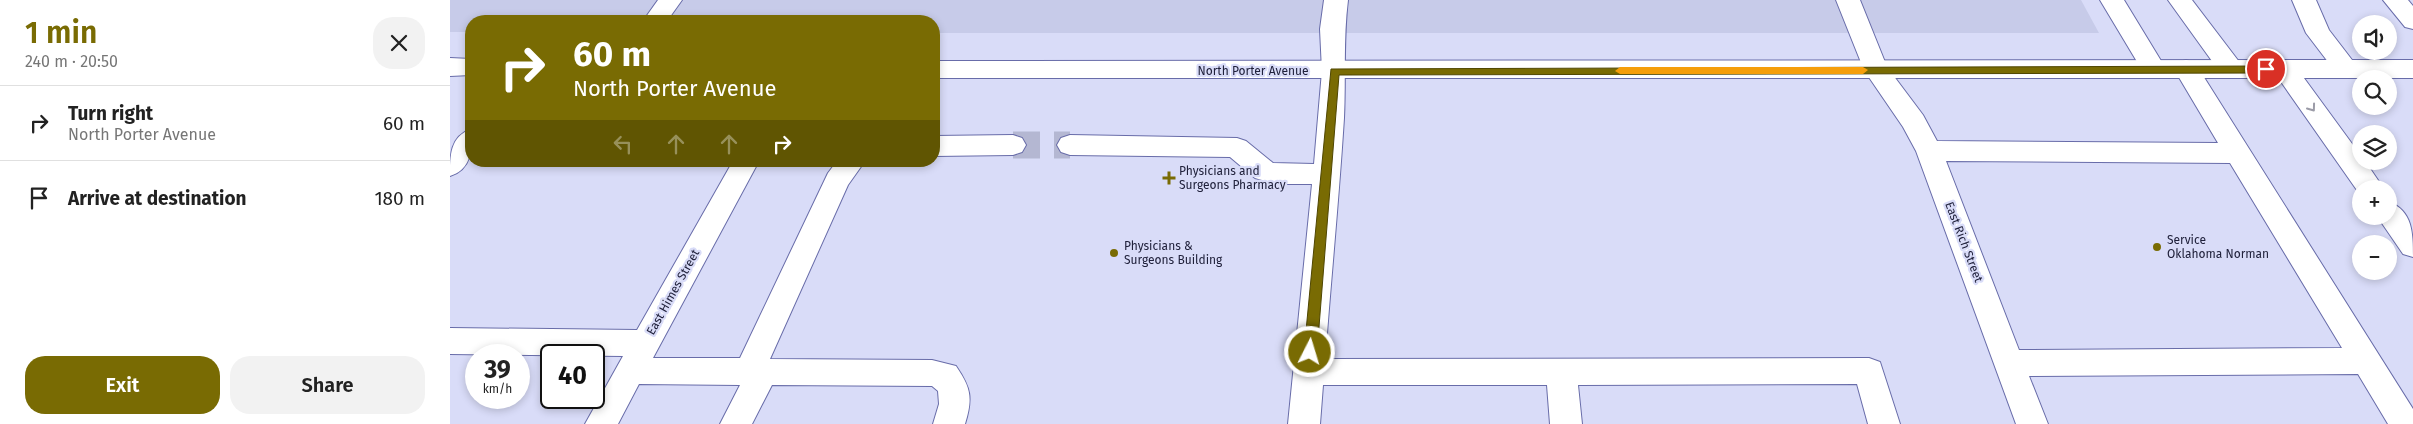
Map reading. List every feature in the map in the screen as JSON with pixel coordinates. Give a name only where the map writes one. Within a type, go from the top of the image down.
[{"type":"main road","points":[[659,15],[670,0]]},
{"type":"main road","points":[[1304,424],[1334,72],[1332,29],[1336,0]]},
{"type":"main road","name":"East Rich Street","points":[[1848,0],[1876,70],[1914,122],[1929,151],[2032,424]]},
{"type":"main road","points":[[2112,0],[2154,69]]},
{"type":"main road","points":[[2180,0],[2231,69]]},
{"type":"main road","points":[[2304,0],[2318,33],[2347,69]]},
{"type":"main road","points":[[2395,0],[2413,21]]},
{"type":"main road","points":[[450,67],[465,67]]},
{"type":"main road","points":[[2186,69],[2405,424]]},
{"type":"main road","points":[[2284,69],[2364,180]]},
{"type":"main road","name":"North Porter Avenue","points":[[940,70],[1334,72],[2413,69]]},
{"type":"main road","points":[[940,146],[1013,145]]},
{"type":"main road","points":[[1070,145],[1217,146],[1237,148],[1264,170],[1275,174],[1326,174]]},
{"type":"main road","points":[[450,166],[465,147]]},
{"type":"main road","points":[[1929,151],[2238,153]]},
{"type":"main road","name":"East Himes Street","points":[[601,424],[743,167]]},
{"type":"main road","points":[[736,424],[837,180],[847,167]]},
{"type":"main road","points":[[450,342],[645,343]]},
{"type":"main road","points":[[2009,363],[2366,361]]},
{"type":"main road","points":[[630,371],[932,373],[945,376],[954,388],[956,401],[949,424]]},
{"type":"main road","points":[[1309,372],[1869,371],[1884,424]]},
{"type":"main road","points":[[1561,372],[1566,424]]},
{"type":"shaded area","points":[[450,0],[2081,0],[2099,33],[940,33],[940,15],[465,15],[465,32],[450,32]]},
{"type":"tunnel","points":[[1013,145],[1070,145]]},
{"type":"slow traffic","points":[[1620,71],[1863,70]]},
{"type":"place","name":"Physicians and Surgeons Pharmacy","points":[[1169,178]]},
{"type":"place","name":"Service Oklahoma Norman","points":[[2157,247]]},
{"type":"place","name":"Physicians & Surgeons Building","points":[[1114,253]]},
{"type":"route","points":[[1310,352],[1334,72],[2266,69]]}]
